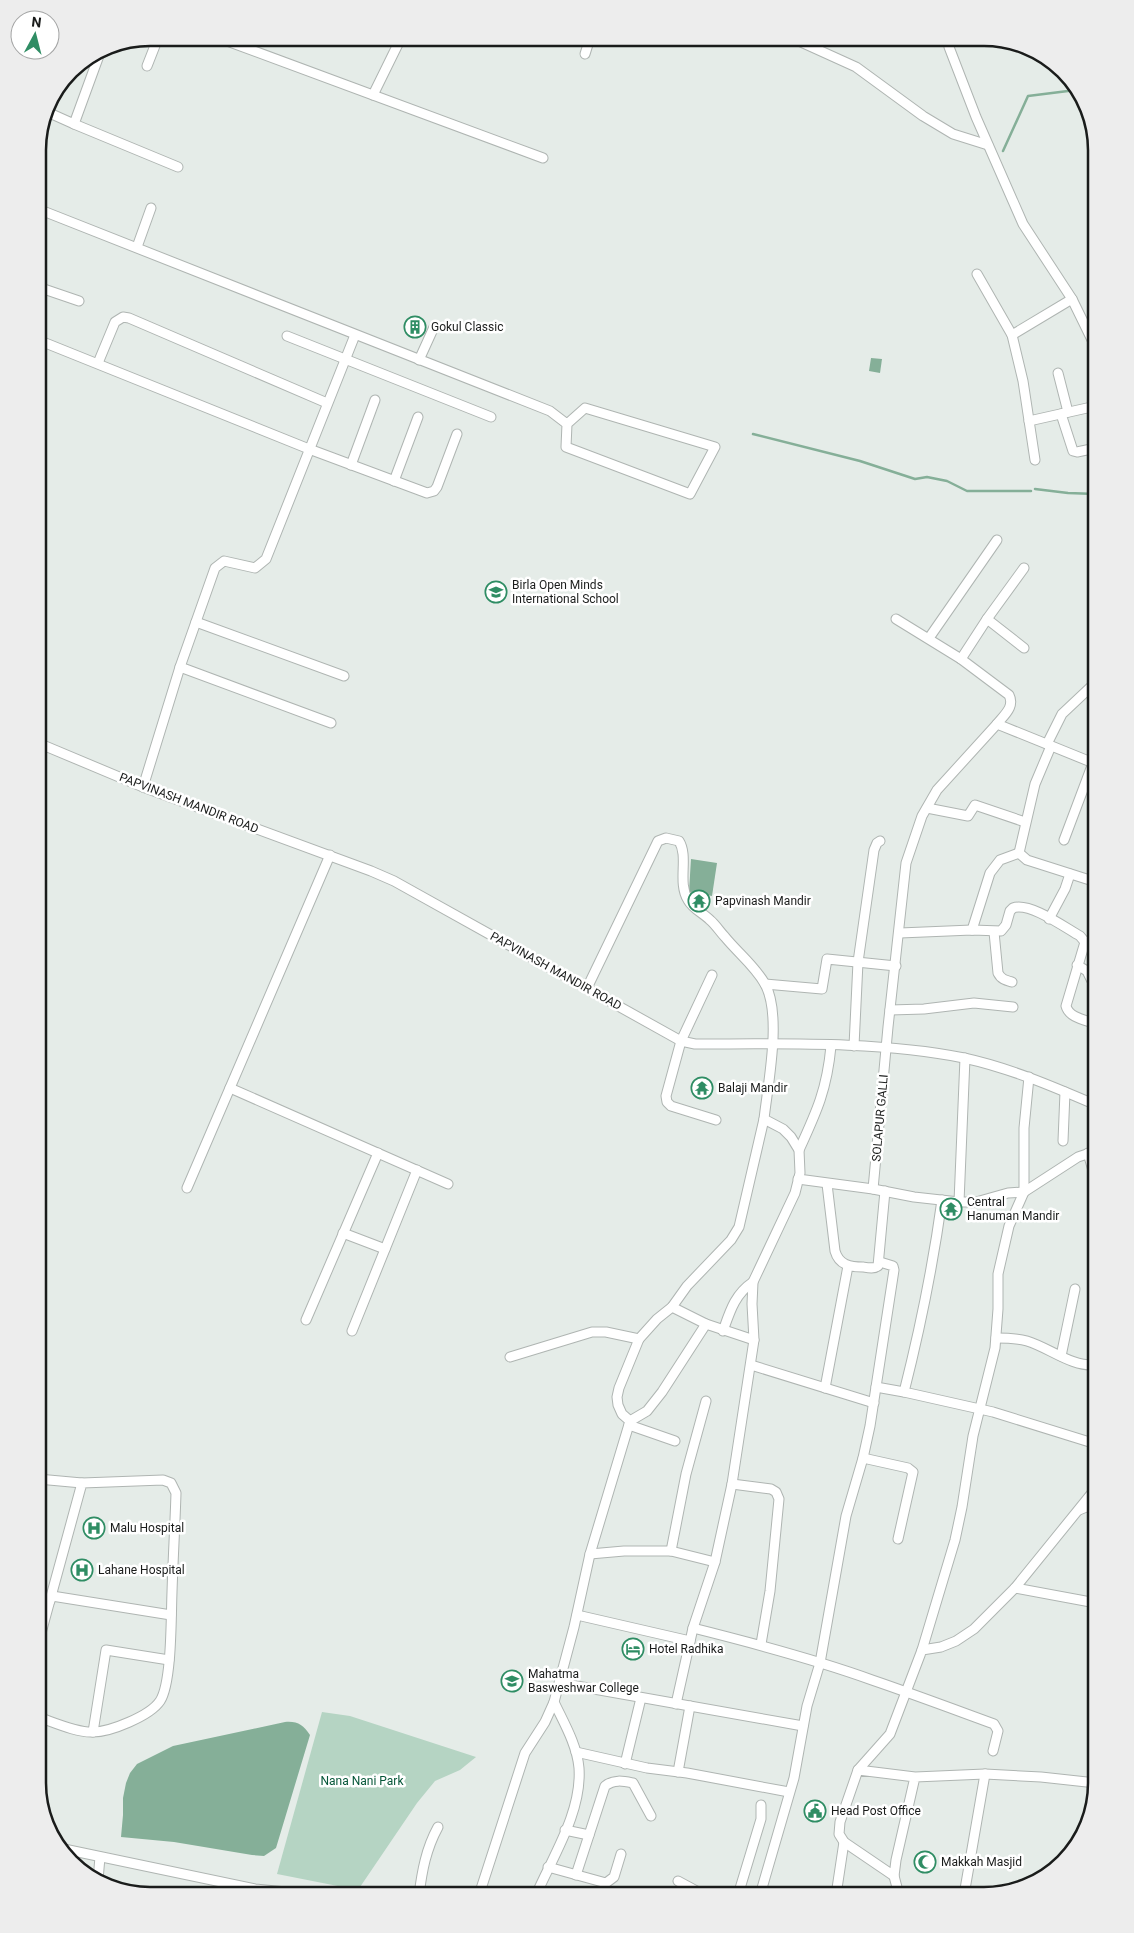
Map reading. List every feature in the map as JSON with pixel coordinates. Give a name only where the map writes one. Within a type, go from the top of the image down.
[{"type":"street","points":[[147,66],[155,46]]},
{"type":"street","points":[[241,46],[543,158]]},
{"type":"street","points":[[373,95],[397,46]]},
{"type":"street","points":[[585,54],[588,46]]},
{"type":"street","points":[[810,46],[856,67],[923,116],[953,134],[988,145]]},
{"type":"street","points":[[949,46],[988,145],[1024,224],[1072,299],[1088,332]]},
{"type":"street","points":[[74,124],[97,61]]},
{"type":"street","points":[[53,115],[178,167]]},
{"type":"street","points":[[137,247],[151,208]]},
{"type":"street","points":[[46,212],[550,412],[567,424]]},
{"type":"street","points":[[978,274],[1012,335],[1018,354],[1035,460]]},
{"type":"street","points":[[46,290],[79,301]]},
{"type":"street","points":[[1012,335],[1072,299]]},
{"type":"street","points":[[98,363],[115,322],[123,317],[129,318],[327,403]]},
{"type":"street","points":[[418,360],[434,327]]},
{"type":"street","points":[[143,786],[180,667],[215,568],[224,561],[255,568],[266,559],[355,335]]},
{"type":"street","points":[[288,336],[491,417]]},
{"type":"street","points":[[46,343],[309,449],[427,493],[434,491],[437,487],[457,434]]},
{"type":"street","points":[[1058,373],[1064,413],[1073,451],[1088,450]]},
{"type":"street","points":[[351,465],[375,400]]},
{"type":"street","points":[[585,408],[715,448],[690,494],[566,447],[567,424],[585,408]]},
{"type":"street","points":[[1030,421],[1088,408]]},
{"type":"street","points":[[394,481],[418,416]]},
{"type":"street","points":[[929,638],[997,540]]},
{"type":"street","points":[[896,619],[961,659],[1024,568]]},
{"type":"street","points":[[988,619],[1024,648]]},
{"type":"street","points":[[196,622],[344,676]]},
{"type":"street","name":"SOLAPUR GALLI","points":[[873,1189],[906,863],[927,808],[937,790],[997,724],[1012,703],[1009,695],[961,659]]},
{"type":"street","points":[[180,667],[331,723]]},
{"type":"street","points":[[1018,853],[1035,784],[1062,714],[1088,690]]},
{"type":"street","points":[[997,724],[1088,760]]},
{"type":"street","name":"PAPVINASH MANDIR ROAD","points":[[46,746],[143,786],[330,855],[394,881],[681,1041],[695,1044],[854,1046],[965,1058],[1029,1077],[1088,1102]]},
{"type":"street","points":[[1064,840],[1088,780]]},
{"type":"street","points":[[927,808],[968,816],[975,805],[1025,822]]},
{"type":"street","points":[[587,988],[658,841],[666,838],[679,842],[683,849],[683,888],[688,900],[694,908],[710,920],[751,965],[765,984],[772,1008],[772,1045],[764,1119],[739,1227],[731,1240],[686,1286],[672,1307],[657,1319],[639,1339],[619,1388],[618,1405],[622,1414],[630,1423],[675,1441]]},
{"type":"street","points":[[854,1046],[858,962],[874,850],[880,841]]},
{"type":"street","points":[[1018,853],[1027,860],[1088,880]]},
{"type":"street","points":[[972,930],[990,872],[1000,860],[1018,853]]},
{"type":"street","points":[[187,1188],[330,855]]},
{"type":"street","points":[[1049,919],[1065,889],[1070,874]]},
{"type":"street","points":[[900,933],[972,930],[1001,932],[1004,929],[1010,912],[1017,906],[1036,911],[1080,936],[1085,942],[1066,1001],[1067,1011],[1071,1015],[1088,1021]]},
{"type":"street","points":[[994,932],[998,973],[1004,980],[1012,982]]},
{"type":"street","points":[[765,984],[822,989],[827,959],[896,966]]},
{"type":"street","points":[[1077,965],[1088,974]]},
{"type":"street","points":[[712,975],[681,1041],[666,1091],[667,1102],[671,1106],[716,1120]]},
{"type":"street","points":[[890,1010],[924,1009],[974,1003],[1013,1007]]},
{"type":"street","points":[[676,1704],[693,1628],[715,1562],[732,1484],[754,1340],[753,1282],[795,1193],[800,1173],[799,1150],[823,1095],[829,1071],[831,1046]]},
{"type":"street","points":[[959,1202],[965,1058]]},
{"type":"street","points":[[894,1876],[844,1842],[839,1834],[840,1822],[858,1770],[890,1734],[907,1693],[955,1540],[962,1507],[967,1467],[996,1338],[998,1274],[1010,1226],[1024,1192],[1024,1128],[1029,1077]]},
{"type":"street","points":[[230,1088],[448,1184]]},
{"type":"street","points":[[1063,1141],[1065,1092]]},
{"type":"street","points":[[764,1119],[783,1129],[791,1137],[799,1150]]},
{"type":"street","points":[[306,1320],[378,1153]]},
{"type":"street","points":[[798,1179],[886,1191],[914,1197],[976,1202],[1008,1193],[1024,1192],[1066,1165],[1088,1154]]},
{"type":"street","points":[[352,1331],[417,1170]]},
{"type":"street","points":[[827,1184],[835,1251],[838,1260],[848,1266],[877,1268],[880,1262],[886,1191]]},
{"type":"street","points":[[904,1392],[935,1252],[942,1200]]},
{"type":"street","points":[[343,1233],[385,1249]]},
{"type":"street","points":[[763,1887],[794,1778],[807,1706],[820,1662],[846,1516],[863,1458],[874,1403],[894,1270],[890,1264],[880,1262]]},
{"type":"street","points":[[825,1388],[848,1266]]},
{"type":"street","points":[[723,1331],[734,1302],[740,1292],[753,1282]]},
{"type":"street","points":[[1061,1356],[1075,1289]]},
{"type":"street","points":[[672,1307],[723,1331],[754,1340]]},
{"type":"street","points":[[482,1887],[525,1753],[545,1722],[554,1702],[577,1614],[590,1554],[630,1423],[651,1406],[706,1324]]},
{"type":"street","points":[[510,1357],[592,1332],[606,1332],[639,1339]]},
{"type":"street","points":[[996,1338],[1029,1342],[1082,1364],[1088,1364]]},
{"type":"street","points":[[751,1365],[874,1403]]},
{"type":"street","points":[[876,1387],[979,1408],[1088,1442]]},
{"type":"street","points":[[671,1551],[686,1474],[706,1401]]},
{"type":"street","points":[[863,1458],[908,1468],[913,1472],[898,1538]]},
{"type":"street","points":[[46,1480],[82,1483],[163,1480],[171,1483],[176,1493],[169,1660],[164,1693],[160,1703],[148,1713],[122,1725],[93,1732],[46,1720]]},
{"type":"street","points":[[46,1616],[82,1483]]},
{"type":"street","points":[[732,1484],[771,1489],[776,1492],[778,1499],[770,1591],[761,1644]]},
{"type":"street","points":[[922,1650],[948,1644],[974,1629],[1015,1588],[1088,1498]]},
{"type":"street","points":[[1079,1510],[1088,1506]]},
{"type":"street","points":[[590,1554],[624,1551],[671,1551],[715,1562]]},
{"type":"street","points":[[1015,1588],[1088,1602]]},
{"type":"street","points":[[46,1599],[172,1615]]},
{"type":"street","points":[[577,1614],[690,1641]]},
{"type":"street","points":[[693,1628],[761,1644],[820,1662],[994,1724],[998,1731],[993,1750]]},
{"type":"street","points":[[93,1732],[106,1650],[169,1660]]},
{"type":"street","points":[[560,1682],[803,1726]]},
{"type":"street","points":[[641,1698],[630,1765],[633,1783],[651,1816]]},
{"type":"street","points":[[539,1887],[565,1830],[576,1797],[578,1782],[576,1752],[554,1702]]},
{"type":"street","points":[[678,1772],[690,1706]]},
{"type":"street","points":[[576,1752],[630,1765],[789,1792]]},
{"type":"street","points":[[858,1770],[915,1777],[985,1774],[1088,1782]]},
{"type":"street","points":[[966,1887],[985,1774]]},
{"type":"street","points":[[897,1887],[894,1876],[896,1860],[915,1777]]},
{"type":"street","points":[[576,1875],[605,1786],[616,1781],[633,1783]]},
{"type":"street","points":[[740,1887],[761,1819],[761,1805]]},
{"type":"street","points":[[420,1887],[425,1859],[438,1827]]},
{"type":"street","points":[[565,1830],[589,1835]]},
{"type":"street","points":[[837,1887],[844,1842]]},
{"type":"street","points":[[72,1851],[245,1887]]},
{"type":"street","points":[[548,1867],[602,1883],[610,1882],[614,1877],[621,1854]]},
{"type":"street","points":[[99,1873],[100,1857]]},
{"type":"street","points":[[678,1881],[689,1887]]},
{"type":"green space","name":"Nana Nani Park","points":[[322,1712],[350,1716],[476,1757],[460,1770],[435,1781],[417,1803],[360,1887],[343,1887],[277,1874]]},
{"type":"shaded area","points":[[871,358],[882,359],[880,373],[869,371]]},
{"type":"shaded area","points":[[691,859],[717,863],[712,896],[689,892]]},
{"type":"shaded area","points":[[285,1722],[300,1724],[310,1735],[276,1848],[264,1856],[174,1842],[121,1837],[123,1798],[126,1783],[130,1773],[137,1764],[173,1746]]},
{"type":"waterway","points":[[1003,151],[1028,96],[1068,91]]},
{"type":"waterway","points":[[753,434],[860,461],[915,479],[927,477],[947,481],[967,491],[1031,491]]},
{"type":"waterway","points":[[1035,489],[1088,494]]},
{"type":"place","name":"Gokul Classic","points":[[415,327]]},
{"type":"place","name":"Birla Open Minds International School","points":[[496,592]]},
{"type":"place","name":"Papvinash Mandir","points":[[699,901]]},
{"type":"place","name":"Balaji Mandir","points":[[702,1088]]},
{"type":"place","name":"Central Hanuman Mandir","points":[[951,1209]]},
{"type":"place","name":"Malu Hospital","points":[[94,1528]]},
{"type":"place","name":"Lahane Hospital","points":[[82,1570]]},
{"type":"place","name":"Hotel Radhika","points":[[633,1649]]},
{"type":"place","name":"Mahatma Basweshwar College","points":[[512,1681]]},
{"type":"place","name":"Head Post Office","points":[[815,1811]]},
{"type":"place","name":"Makkah Masjid","points":[[925,1862]]}]
